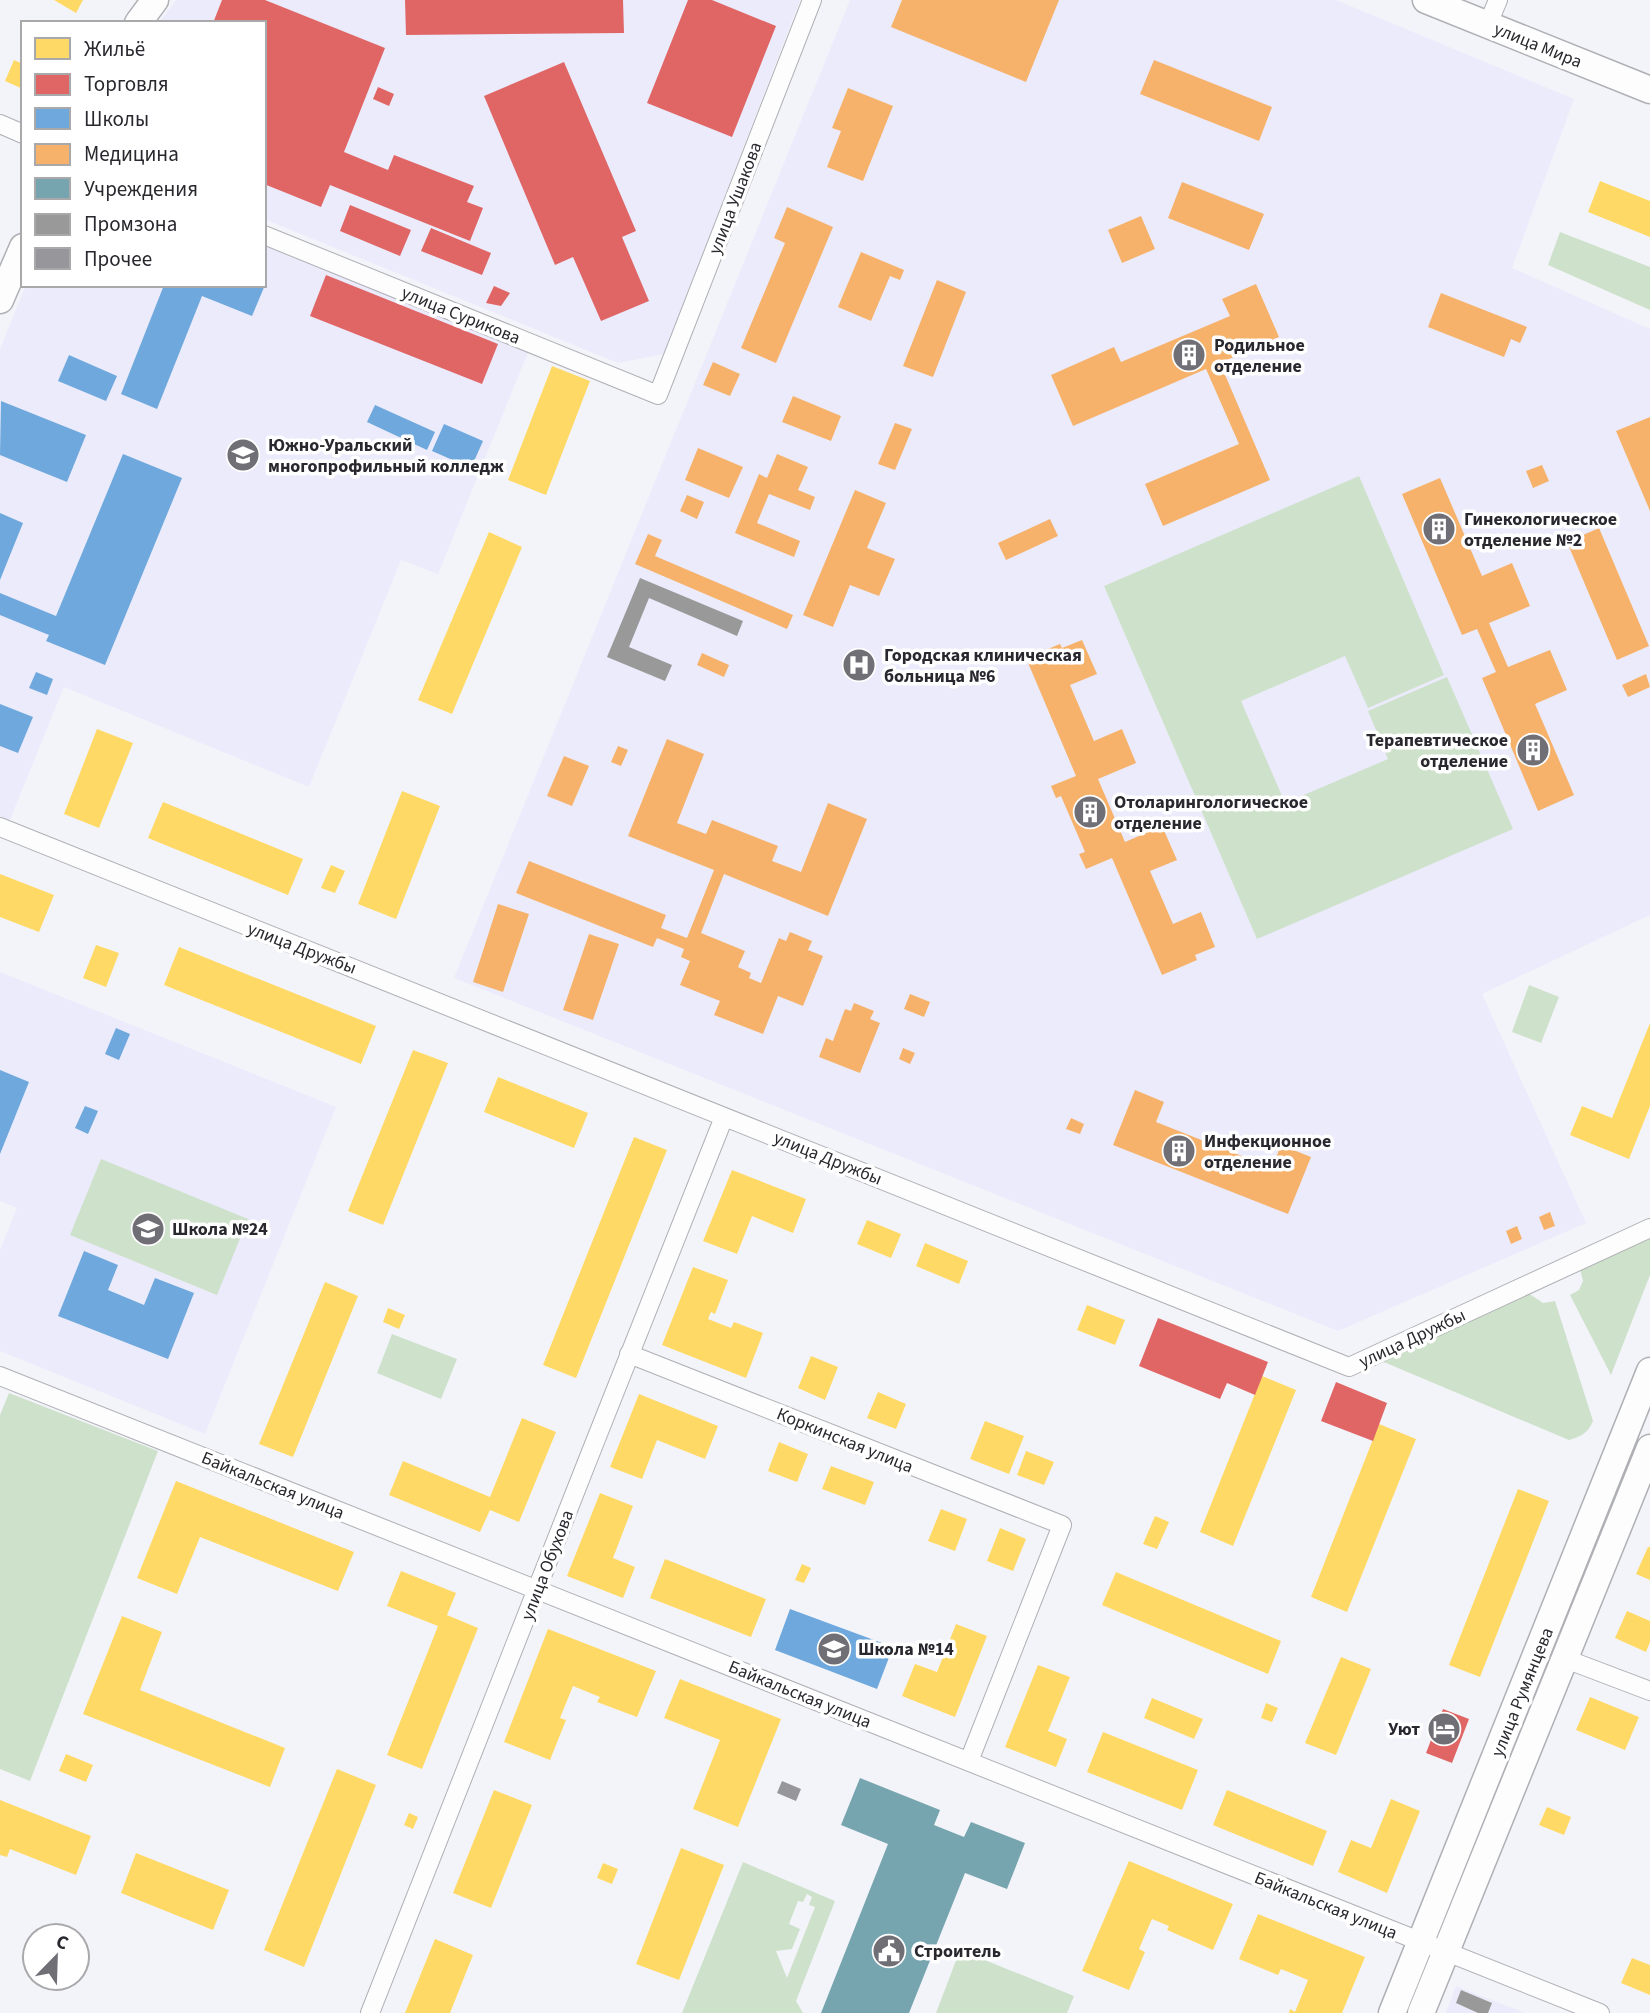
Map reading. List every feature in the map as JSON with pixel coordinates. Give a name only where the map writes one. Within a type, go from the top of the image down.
[{"type":"main road","points":[[139,21],[155,0]]},
{"type":"main road","name":"улица Мира","points":[[1426,0],[1650,90]]},
{"type":"main road","points":[[0,300],[21,252]]},
{"type":"main road","name":"улица Румянцева","points":[[1392,2013],[1650,1371]]},
{"type":"main road","points":[[1621,1444],[1648,1452]]},
{"type":"main road","name":"улица Румянцева","points":[[1421,2013],[1648,1452]]},
{"type":"street","name":"улица Ушакова","points":[[659,395],[812,0]]},
{"type":"street","points":[[1488,24],[1498,0]]},
{"type":"street","points":[[0,124],[21,133]]},
{"type":"street","name":"улица Сурикова","points":[[266,236],[659,395]]},
{"type":"street","name":"улица Дружбы","points":[[0,827],[1349,1367],[1650,1228]]},
{"type":"street","name":"улица Обухова","points":[[370,2013],[724,1117]]},
{"type":"street","name":"Коркинская улица","points":[[629,1354],[1062,1525],[969,1761]]},
{"type":"street","name":"Байкальская улица","points":[[0,1376],[1600,2013]]},
{"type":"street","points":[[1563,1658],[1650,1690]]},
{"type":"shaded area","points":[[176,0],[800,0],[664,354],[618,363],[266,220],[266,21],[160,21]]},
{"type":"shaded area","name":"Городская клиническая больница №6","points":[[850,0],[1336,0],[1574,99],[1512,268],[1650,329],[1650,915],[1482,994],[1586,1223],[1338,1331],[454,978]],"holes":[[[1359,477],[1345,656],[1240,701],[1285,804],[1388,759],[1257,939],[1104,586]]]},
{"type":"shaded area","name":"Южно-Уральский многопрофильный колледж","points":[[266,243],[529,350],[438,574],[401,560],[309,787],[64,687],[9,822],[0,819],[0,349],[25,287],[266,287]]},
{"type":"shaded area","name":"Школа №24","points":[[0,972],[336,1107],[205,1434],[0,1351],[0,1250],[17,1208],[0,1201]]},
{"type":"shaded area","points":[[1456,1986],[1525,2013],[1446,2013]]},
{"type":"green space","points":[[1560,232],[1650,267],[1650,310],[1548,265]]},
{"type":"green space","points":[[1359,476],[1444,675],[1368,708],[1345,656],[1241,701],[1285,803],[1388,759],[1368,711],[1447,677],[1513,829],[1257,939],[1104,586]]},
{"type":"green space","points":[[1529,985],[1559,997],[1541,1043],[1512,1032]]},
{"type":"green space","points":[[101,1159],[248,1219],[217,1295],[70,1235]]},
{"type":"green space","points":[[1650,1236],[1650,1275],[1611,1375],[1570,1295],[1579,1290],[1583,1281],[1579,1265]]},
{"type":"green space","points":[[1525,1291],[1543,1303],[1555,1301],[1593,1421],[1587,1431],[1578,1437],[1569,1440],[1379,1360]]},
{"type":"green space","points":[[392,1334],[457,1359],[441,1399],[377,1373]]},
{"type":"green space","points":[[9,1393],[158,1451],[30,1781],[0,1769],[0,1415]]},
{"type":"green space","points":[[743,1862],[835,1901],[796,2001],[803,2013],[682,2013]],"holes":[[[807,1894],[812,1897],[809,1905],[815,1907],[787,1978],[776,1951],[792,1949],[800,1929],[789,1924],[798,1901],[803,1902]]]},
{"type":"green space","points":[[960,1950],[1074,1996],[1067,2013],[936,2013]]},
{"type":"building: Жильё","points":[[54,0],[83,0],[76,13]]},
{"type":"building: Жильё","points":[[14,60],[21,63],[21,88],[5,81]]},
{"type":"building: Жильё","points":[[1600,181],[1650,201],[1650,237],[1588,212]]},
{"type":"building: Жильё","points":[[552,366],[590,381],[546,495],[508,480]]},
{"type":"building: Жильё","points":[[489,532],[522,547],[452,714],[418,700]]},
{"type":"building: Жильё","points":[[97,729],[133,743],[99,828],[64,814]]},
{"type":"building: Жильё","points":[[402,791],[440,806],[396,919],[358,904]]},
{"type":"building: Жильё","points":[[163,802],[303,859],[288,895],[148,838]]},
{"type":"building: Жильё","points":[[331,865],[345,871],[335,893],[321,888]]},
{"type":"building: Жильё","points":[[0,874],[54,895],[39,932],[0,917]]},
{"type":"building: Жильё","points":[[96,945],[119,953],[106,987],[83,978]]},
{"type":"building: Жильё","points":[[179,947],[376,1026],[361,1064],[164,985]]},
{"type":"building: Жильё","points":[[1650,1023],[1650,1106],[1629,1159],[1570,1135],[1582,1106],[1612,1118]]},
{"type":"building: Жильё","points":[[413,1050],[448,1063],[383,1225],[348,1211]]},
{"type":"building: Жильё","points":[[498,1077],[588,1113],[574,1148],[484,1112]]},
{"type":"building: Жильё","points":[[634,1137],[667,1150],[576,1378],[543,1365]]},
{"type":"building: Жильё","points":[[732,1170],[806,1199],[793,1233],[752,1216],[737,1254],[703,1241]]},
{"type":"building: Жильё","points":[[867,1220],[901,1234],[891,1258],[857,1244]]},
{"type":"building: Жильё","points":[[925,1243],[968,1261],[959,1284],[916,1266]]},
{"type":"building: Жильё","points":[[693,1267],[728,1280],[715,1314],[711,1312],[708,1319],[731,1328],[734,1322],[763,1333],[746,1378],[662,1345]]},
{"type":"building: Жильё","points":[[325,1282],[358,1296],[293,1457],[259,1444]]},
{"type":"building: Жильё","points":[[1087,1305],[1125,1320],[1115,1345],[1077,1330]]},
{"type":"building: Жильё","points":[[388,1308],[405,1315],[399,1329],[383,1322]]},
{"type":"building: Жильё","points":[[811,1356],[838,1367],[825,1400],[798,1388]]},
{"type":"building: Жильё","points":[[1262,1376],[1296,1390],[1233,1546],[1200,1532]]},
{"type":"building: Жильё","points":[[878,1392],[906,1404],[896,1429],[867,1418]]},
{"type":"building: Жильё","points":[[639,1394],[718,1426],[705,1459],[657,1440],[642,1479],[610,1467]]},
{"type":"building: Жильё","points":[[522,1418],[556,1432],[519,1522],[490,1510],[480,1532],[389,1495],[403,1461],[490,1497]]},
{"type":"building: Жильё","points":[[985,1421],[1024,1436],[1009,1474],[970,1459]]},
{"type":"building: Жильё","points":[[1379,1424],[1416,1439],[1347,1612],[1311,1597]]},
{"type":"building: Жильё","points":[[779,1442],[808,1454],[797,1482],[768,1471]]},
{"type":"building: Жильё","points":[[1026,1451],[1054,1462],[1044,1485],[1017,1475]]},
{"type":"building: Жильё","points":[[831,1466],[874,1482],[865,1505],[822,1489]]},
{"type":"building: Жильё","points":[[176,1481],[354,1552],[338,1591],[200,1537],[177,1594],[137,1578]]},
{"type":"building: Жильё","points":[[1518,1489],[1549,1501],[1480,1677],[1449,1665]]},
{"type":"building: Жильё","points":[[600,1493],[633,1506],[613,1558],[635,1567],[623,1598],[567,1576]]},
{"type":"building: Жильё","points":[[941,1509],[967,1519],[955,1551],[928,1541]]},
{"type":"building: Жильё","points":[[1155,1516],[1169,1522],[1157,1549],[1143,1544]]},
{"type":"building: Жильё","points":[[1000,1528],[1026,1539],[1013,1571],[987,1561]]},
{"type":"building: Жильё","points":[[1650,1547],[1650,1580],[1636,1574]]},
{"type":"building: Жильё","points":[[665,1559],[766,1599],[751,1637],[650,1598]]},
{"type":"building: Жильё","points":[[802,1564],[811,1568],[804,1583],[795,1580]]},
{"type":"building: Жильё","points":[[401,1571],[456,1593],[447,1615],[478,1628],[422,1769],[387,1755],[438,1626],[387,1606]]},
{"type":"building: Жильё","points":[[1116,1572],[1281,1641],[1268,1674],[1102,1605]]},
{"type":"building: Жильё","points":[[1627,1611],[1650,1621],[1650,1642],[1646,1652],[1615,1638]]},
{"type":"building: Жильё","points":[[122,1616],[162,1632],[140,1690],[285,1748],[270,1787],[83,1714]]},
{"type":"building: Жильё","points":[[956,1624],[987,1636],[955,1717],[902,1696],[915,1664],[937,1672]]},
{"type":"building: Жильё","points":[[548,1629],[656,1671],[637,1717],[597,1702],[600,1697],[573,1686],[560,1718],[566,1720],[550,1760],[504,1742]]},
{"type":"building: Жильё","points":[[1341,1657],[1371,1669],[1336,1755],[1305,1743]]},
{"type":"building: Жильё","points":[[1038,1665],[1070,1677],[1048,1731],[1067,1739],[1056,1767],[1005,1747]]},
{"type":"building: Жильё","points":[[680,1679],[781,1719],[738,1827],[693,1809],[720,1740],[664,1718]]},
{"type":"building: Жильё","points":[[1590,1697],[1639,1717],[1625,1750],[1576,1730]]},
{"type":"building: Жильё","points":[[1152,1698],[1203,1719],[1194,1739],[1144,1718]]},
{"type":"building: Жильё","points":[[1266,1703],[1278,1708],[1272,1722],[1261,1718]]},
{"type":"building: Жильё","points":[[1103,1732],[1198,1770],[1182,1810],[1087,1772]]},
{"type":"building: Жильё","points":[[66,1754],[93,1765],[86,1782],[59,1771]]},
{"type":"building: Жильё","points":[[337,1769],[376,1785],[304,1967],[264,1950]]},
{"type":"building: Жильё","points":[[494,1790],[532,1805],[491,1908],[453,1893]]},
{"type":"building: Жильё","points":[[1227,1790],[1327,1831],[1313,1866],[1213,1825]]},
{"type":"building: Жильё","points":[[1391,1799],[1420,1811],[1387,1893],[1338,1872],[1351,1840],[1371,1848]]},
{"type":"building: Жильё","points":[[0,1800],[91,1836],[76,1875],[10,1849],[7,1857],[0,1855]]},
{"type":"building: Жильё","points":[[1547,1807],[1571,1817],[1564,1835],[1539,1825]]},
{"type":"building: Жильё","points":[[409,1813],[418,1817],[413,1829],[404,1825]]},
{"type":"building: Жильё","points":[[681,1848],[724,1865],[679,1980],[636,1964]]},
{"type":"building: Жильё","points":[[136,1853],[229,1890],[213,1930],[121,1893]]},
{"type":"building: Жильё","points":[[1129,1861],[1233,1904],[1213,1950],[1167,1930],[1169,1926],[1152,1919],[1139,1949],[1145,1952],[1129,1990],[1082,1971]]},
{"type":"building: Жильё","points":[[603,1863],[618,1869],[612,1884],[597,1878]]},
{"type":"building: Жильё","points":[[1258,1914],[1365,1957],[1342,2013],[1289,2013],[1290,2009],[1295,2012],[1308,1980],[1281,1969],[1278,1975],[1239,1959]]},
{"type":"building: Жильё","points":[[435,1939],[473,1955],[450,2013],[405,2013]]},
{"type":"building: Жильё","points":[[1632,1958],[1650,1965],[1650,1995],[1621,1983]]},
{"type":"building: Торговля","points":[[222,0],[265,0],[385,48],[344,152],[388,170],[394,155],[474,186],[467,202],[483,208],[470,241],[330,185],[321,207],[266,185],[266,21],[214,21]]},
{"type":"building: Торговля","points":[[405,0],[623,0],[624,33],[406,35]]},
{"type":"building: Торговля","points":[[688,0],[712,0],[776,26],[732,137],[647,103]]},
{"type":"building: Торговля","points":[[564,62],[636,231],[622,237],[649,301],[601,321],[573,257],[555,265],[484,96]]},
{"type":"building: Торговля","points":[[378,87],[394,94],[389,106],[373,99]]},
{"type":"building: Торговля","points":[[350,205],[411,230],[400,256],[340,231]]},
{"type":"building: Торговля","points":[[431,228],[491,253],[482,275],[421,251]]},
{"type":"building: Торговля","points":[[326,275],[498,344],[482,384],[310,316]]},
{"type":"building: Торговля","points":[[494,286],[510,293],[501,306],[486,303]]},
{"type":"building: Торговля","points":[[1158,1318],[1268,1362],[1255,1395],[1227,1383],[1220,1399],[1139,1366]]},
{"type":"building: Торговля","points":[[1336,1382],[1387,1403],[1373,1441],[1321,1421]]},
{"type":"building: Торговля","points":[[1443,1709],[1469,1719],[1452,1763],[1426,1753]]},
{"type":"building: Школы","points":[[163,287],[264,287],[252,316],[202,296],[157,409],[121,394]]},
{"type":"building: Школы","points":[[69,355],[117,376],[106,401],[58,381]]},
{"type":"building: Школы","points":[[1,401],[86,435],[67,482],[0,455]]},
{"type":"building: Школы","points":[[375,405],[435,432],[427,450],[367,422]]},
{"type":"building: Школы","points":[[444,424],[483,441],[471,468],[432,451]]},
{"type":"building: Школы","points":[[123,454],[182,478],[105,665],[46,641],[49,635],[0,615],[0,593],[56,616]]},
{"type":"building: Школы","points":[[0,513],[23,523],[0,580]]},
{"type":"building: Школы","points":[[36,672],[53,679],[47,695],[29,688]]},
{"type":"building: Школы","points":[[0,704],[33,717],[18,753],[0,746]]},
{"type":"building: Школы","points":[[116,1028],[130,1034],[119,1060],[105,1054]]},
{"type":"building: Школы","points":[[0,1070],[29,1082],[0,1154]]},
{"type":"building: Школы","points":[[85,1106],[98,1111],[88,1134],[75,1128]]},
{"type":"building: Школы","points":[[84,1251],[118,1265],[108,1290],[144,1305],[155,1278],[194,1293],[168,1359],[58,1316]]},
{"type":"building: Школы","name":"Школа №14","points":[[790,1609],[893,1647],[877,1689],[775,1650]]},
{"type":"building: Медицина","points":[[902,0],[1059,0],[1026,82],[891,27]]},
{"type":"building: Медицина","points":[[1154,60],[1272,107],[1259,141],[1140,94]]},
{"type":"building: Медицина","points":[[848,88],[893,106],[863,181],[827,167],[841,131],[832,128]]},
{"type":"building: Медицина","points":[[1182,182],[1264,214],[1249,250],[1168,218]]},
{"type":"building: Медицина","points":[[787,207],[833,227],[776,363],[741,348],[785,243],[774,238]]},
{"type":"building: Медицина","points":[[1141,216],[1155,249],[1122,263],[1108,230]]},
{"type":"building: Медицина","points":[[861,252],[904,270],[900,280],[890,276],[871,321],[838,307]]},
{"type":"building: Медицина","points":[[937,280],[966,292],[933,377],[903,366]]},
{"type":"building: Медицина","name":"Родильное отделение","points":[[1256,284],[1279,337],[1220,363],[1270,480],[1163,526],[1145,484],[1239,444],[1206,369],[1073,426],[1051,375],[1114,347],[1121,362],[1230,316],[1222,299]]},
{"type":"building: Медицина","points":[[1441,293],[1527,327],[1520,343],[1511,339],[1504,357],[1428,327]]},
{"type":"building: Медицина","points":[[713,362],[740,374],[730,396],[703,385]]},
{"type":"building: Медицина","points":[[793,396],[841,416],[831,441],[782,422]]},
{"type":"building: Медицина","points":[[1650,417],[1650,511],[1616,431]]},
{"type":"building: Медицина","points":[[895,423],[912,429],[895,470],[878,464]]},
{"type":"building: Медицина","points":[[698,448],[743,467],[729,498],[685,480]]},
{"type":"building: Медицина","points":[[777,454],[808,467],[798,490],[815,497],[810,510],[769,494],[757,523],[800,541],[794,557],[735,533],[759,474],[767,478]]},
{"type":"building: Медицина","points":[[1542,465],[1549,481],[1533,488],[1526,471]]},
{"type":"building: Медицина","points":[[1440,478],[1482,576],[1512,563],[1530,606],[1489,623],[1508,667],[1550,650],[1567,690],[1535,704],[1574,795],[1538,811],[1482,678],[1496,672],[1477,629],[1462,635],[1402,494]]},
{"type":"building: Медицина","points":[[855,490],[886,503],[867,548],[895,559],[879,596],[850,585],[833,627],[803,615]]},
{"type":"building: Медицина","points":[[687,495],[704,502],[697,519],[680,511]]},
{"type":"building: Медицина","points":[[1050,519],[1058,536],[1006,560],[998,543]]},
{"type":"building: Медицина","points":[[1599,528],[1649,646],[1617,660],[1567,542]]},
{"type":"building: Медицина","points":[[648,534],[662,540],[655,556],[793,615],[787,629],[635,564]]},
{"type":"building: Медицина","name":"Отоларингологическое отделение","points":[[1082,640],[1097,674],[1070,685],[1094,741],[1122,729],[1136,763],[1098,779],[1125,842],[1162,826],[1177,860],[1150,871],[1173,924],[1201,912],[1215,947],[1195,955],[1197,960],[1162,975],[1112,858],[1086,869],[1079,854],[1085,852],[1061,796],[1056,798],[1051,786],[1076,776],[1026,658],[1060,644],[1062,648]]},
{"type":"building: Медицина","points":[[702,653],[729,665],[724,677],[697,665]]},
{"type":"building: Медицина","points":[[1646,674],[1650,687],[1628,697],[1622,685]]},
{"type":"building: Медицина","points":[[667,739],[704,754],[677,823],[706,834],[712,820],[778,846],[772,861],[801,872],[828,803],[867,819],[828,916],[724,874],[701,933],[745,951],[738,967],[751,973],[749,978],[761,983],[779,938],[786,941],[790,932],[812,941],[808,950],[823,956],[803,1006],[778,996],[763,1034],[714,1015],[720,1001],[680,985],[690,961],[681,957],[684,949],[657,938],[653,947],[516,893],[529,861],[666,915],[661,928],[687,938],[714,870],[628,836]]},
{"type":"building: Медицина","points":[[618,746],[628,750],[621,766],[611,762]]},
{"type":"building: Медицина","points":[[564,756],[589,766],[572,806],[547,796]]},
{"type":"building: Медицина","points":[[498,904],[529,914],[503,992],[473,982]]},
{"type":"building: Медицина","points":[[589,934],[619,944],[593,1020],[563,1010]]},
{"type":"building: Медицина","points":[[910,994],[930,1002],[924,1017],[904,1009]]},
{"type":"building: Медицина","points":[[854,1003],[874,1011],[870,1019],[880,1023],[860,1073],[819,1057],[826,1038],[833,1041],[845,1009],[851,1011]]},
{"type":"building: Медицина","points":[[903,1048],[915,1053],[910,1064],[899,1059]]},
{"type":"building: Медицина","name":"Инфекционное отделение","points":[[1135,1090],[1164,1102],[1156,1122],[1272,1168],[1281,1145],[1311,1157],[1288,1214],[1113,1145]]},
{"type":"building: Медицина","points":[[1071,1118],[1084,1124],[1080,1134],[1066,1129]]},
{"type":"building: Медицина","points":[[1550,1212],[1555,1226],[1544,1230],[1539,1217]]},
{"type":"building: Медицина","points":[[1517,1226],[1522,1239],[1511,1244],[1506,1231]]},
{"type":"building: Учреждения","name":"Строитель","points":[[860,1778],[940,1810],[934,1825],[964,1837],[971,1822],[1025,1843],[1007,1889],[965,1873],[909,2013],[821,2013],[888,1844],[841,1825]]},
{"type":"building: Промзона","points":[[640,578],[743,621],[737,636],[649,598],[629,647],[672,665],[665,681],[607,657]]},
{"type":"building: Промзона","points":[[1461,1990],[1492,2003],[1488,2013],[1478,2013],[1456,2003]]},
{"type":"building: Прочее","points":[[782,1781],[801,1789],[796,1801],[777,1793]]},
{"type":"place","name":"Родильное отделение","points":[[1189,355]]},
{"type":"place","name":"Южно-Уральский многопрофильный колледж","points":[[243,455]]},
{"type":"place","name":"Гинекологическое отделение №2","points":[[1439,529]]},
{"type":"place","name":"Городская клиническая больница №6","points":[[859,665]]},
{"type":"place","name":"Терапевтическое отделение","points":[[1533,750]]},
{"type":"place","name":"Отоларингологическое отделение","points":[[1090,812]]},
{"type":"place","name":"Инфекционное отделение","points":[[1179,1151]]},
{"type":"place","name":"Школа №24","points":[[148,1229]]},
{"type":"place","name":"Школа №14","points":[[834,1649]]},
{"type":"place","name":"Уют","points":[[1444,1729]]},
{"type":"place","name":"Строитель","points":[[889,1951]]}]
